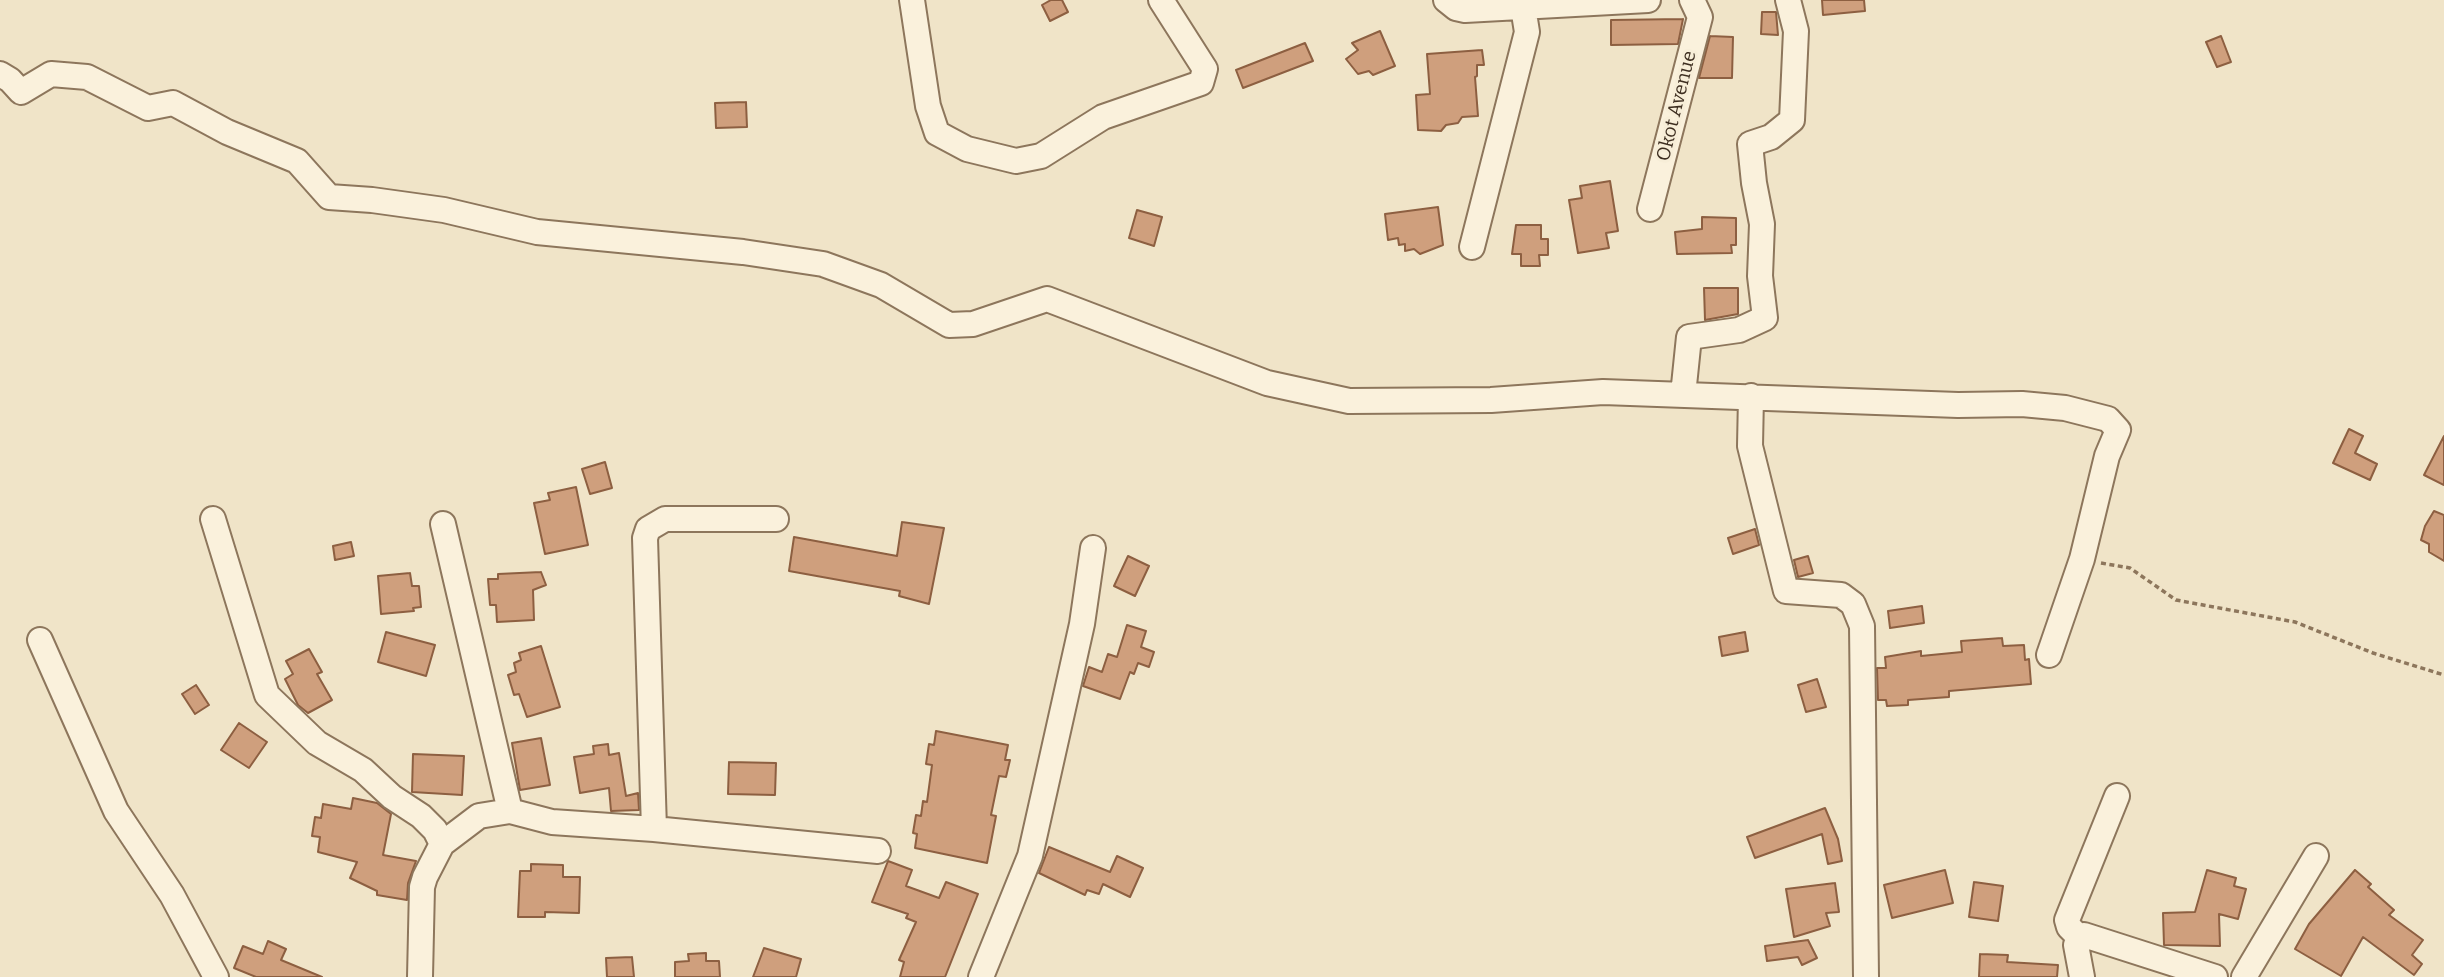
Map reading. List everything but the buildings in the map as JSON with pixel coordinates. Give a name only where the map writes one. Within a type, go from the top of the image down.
[{"type":"street","points":[[912,0],[928,106],[937,133],[967,149],[1016,161],[1041,156],[1103,117],[1201,83],[1205,69],[1161,0]]},
{"type":"street","points":[[1446,0],[1456,8],[1465,10],[1648,0]]},
{"type":"street","points":[[1683,395],[1689,337],[1739,330],[1765,318],[1760,276],[1762,225],[1750,144],[1771,137],[1792,120],[1796,31],[1788,0]]},
{"type":"street","name":"Okot Avenue","points":[[1650,209],[1700,17],[1694,2]]},
{"type":"street","points":[[1472,247],[1527,32],[1523,7]]},
{"type":"street","points":[[0,74],[21,92],[51,74],[87,77],[149,108],[173,103],[228,132],[297,160],[329,197],[444,210],[537,232],[743,252],[823,264],[881,285],[949,326],[973,324],[1047,299],[1267,383],[1349,401],[1491,400],[1603,392],[1958,405],[2022,404],[2065,408],[2108,419],[2118,430],[2106,456],[2082,559],[2049,655]]},
{"type":"street","points":[[1751,396],[1751,446],[1786,591],[1841,595],[1853,604],[1863,626],[1866,977]]},
{"type":"street","points":[[213,519],[267,695],[317,743],[363,770],[392,797],[421,816],[435,830],[442,844]]},
{"type":"street","points":[[654,829],[645,538],[648,528],[665,519],[776,519]]},
{"type":"street","points":[[443,524],[510,811]]},
{"type":"street","points":[[981,977],[1030,856],[1082,624],[1093,548]]},
{"type":"street","points":[[40,640],[117,811],[172,895],[216,977]]},
{"type":"street","points":[[2078,937],[2069,927],[2067,920],[2117,796]]},
{"type":"street","points":[[420,977],[422,887],[442,844],[479,816],[510,811],[552,822],[878,851]]},
{"type":"street","points":[[2244,977],[2316,856]]},
{"type":"street","points":[[2078,937],[2089,935],[2215,977]]},
{"type":"street","points":[[2078,937],[2076,945],[2082,977]]},
{"type":"path","points":[[2082,559],[2130,568],[2176,600],[2295,622],[2373,653],[2444,675]]}]
